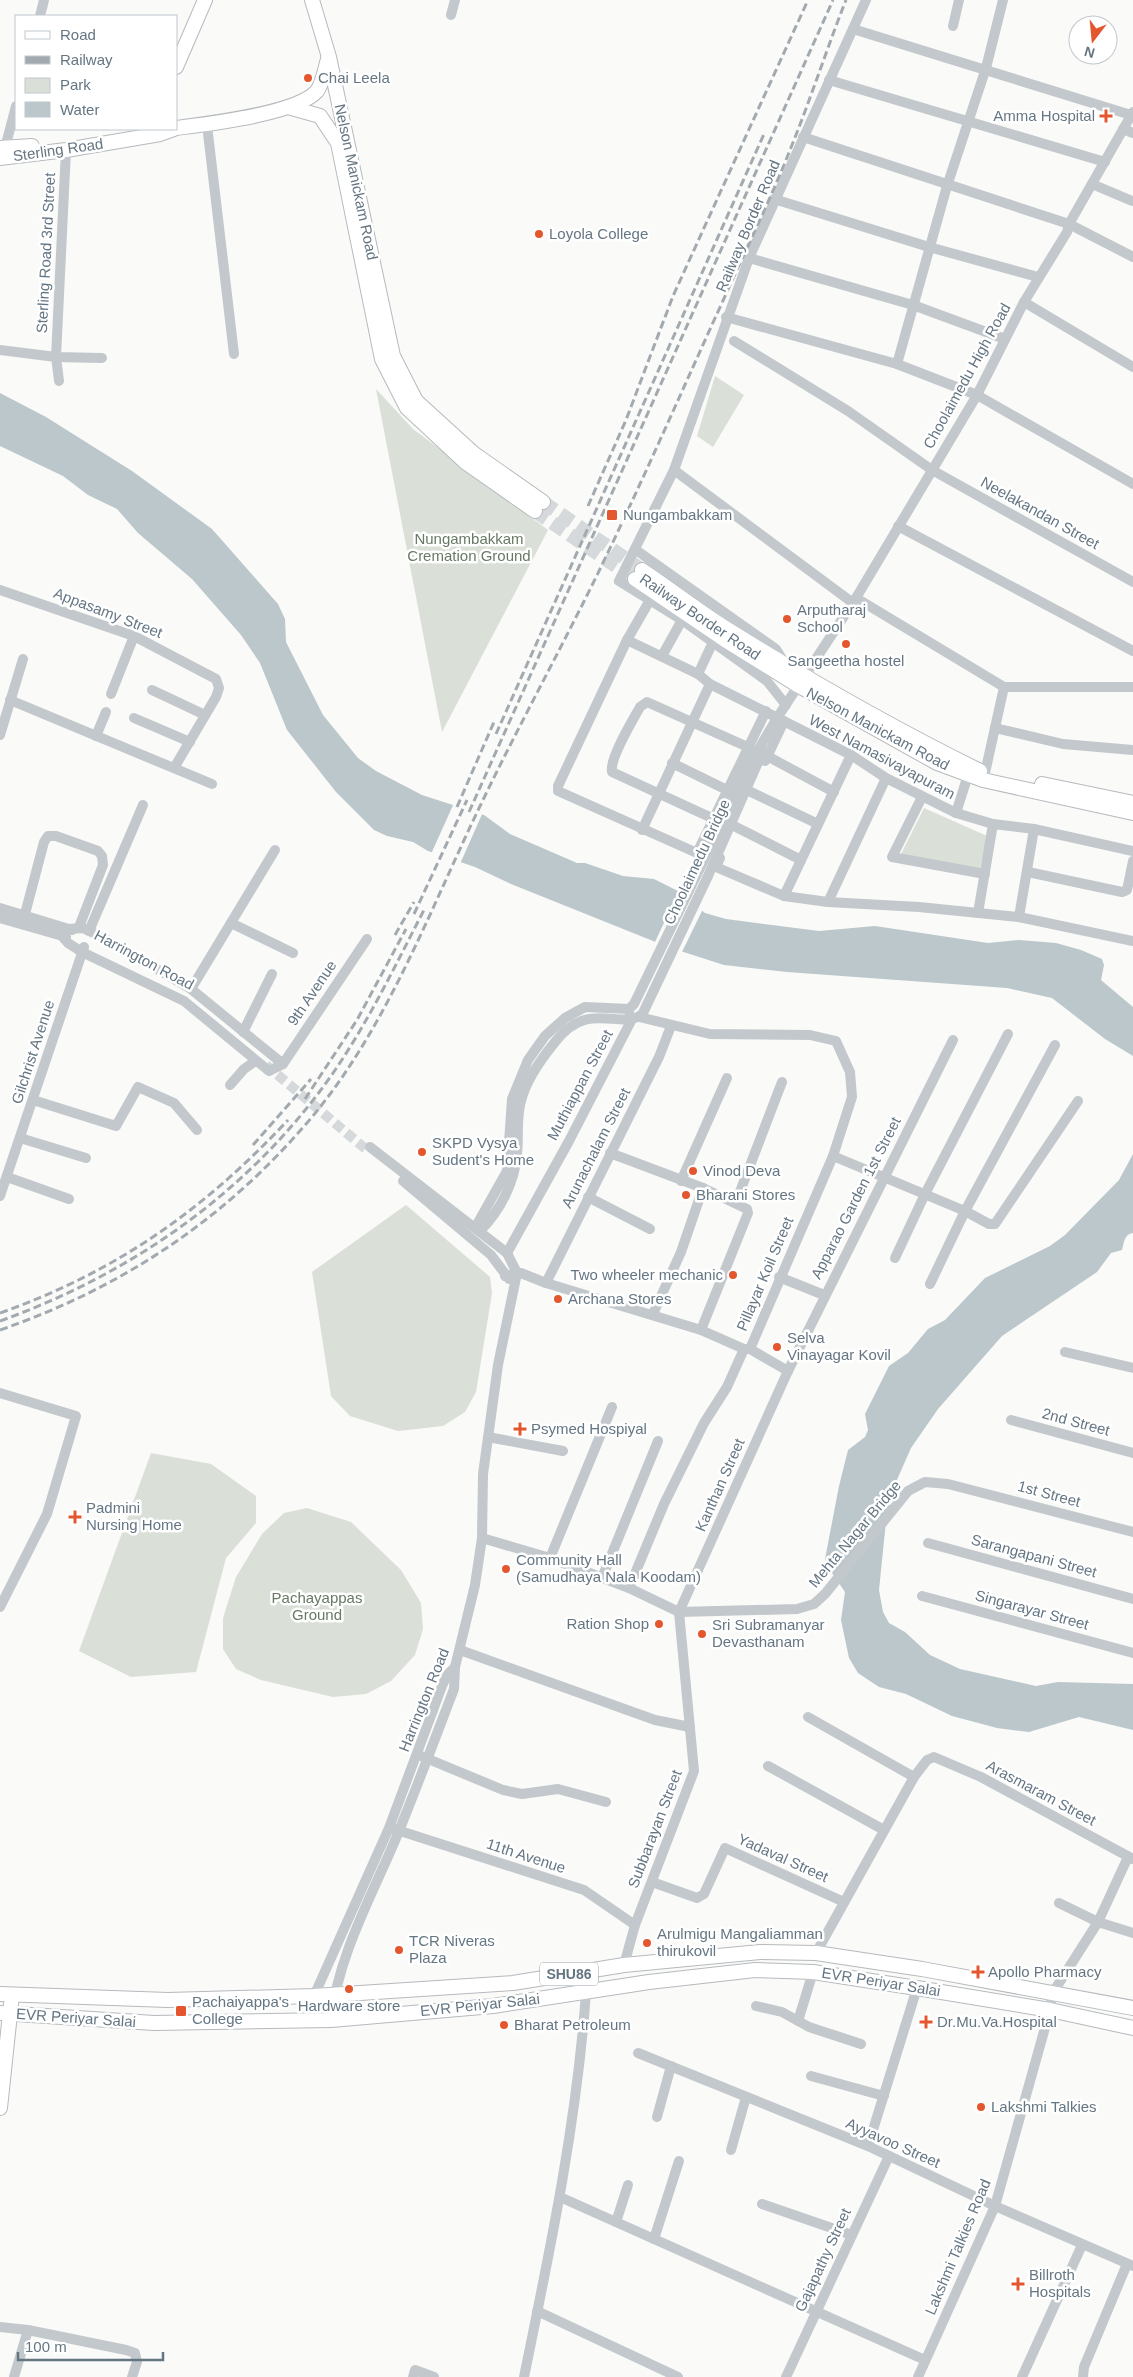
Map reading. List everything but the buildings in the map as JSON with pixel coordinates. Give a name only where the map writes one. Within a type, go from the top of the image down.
[{"type":"main road","points":[[178,62],[205,0]]},
{"type":"main road","name":"Nelson Manickam Road","points":[[288,107],[320,116],[338,143],[382,360],[392,367],[393,356],[329,57],[312,0]]},
{"type":"main road","name":"Sterling Road","points":[[178,128],[208,125],[288,107],[312,96],[319,89],[329,57]]},
{"type":"main road","name":"Sterling Road","points":[[2,151],[137,130]]},
{"type":"main road","name":"Sterling Road","points":[[2,151],[66,150],[160,134],[171,130]]},
{"type":"main road","points":[[392,367],[416,401],[473,453],[539,506]]},
{"type":"main road","points":[[638,574],[786,664],[802,681],[725,640],[638,574]]},
{"type":"main road","name":"Nelson Manickam Road","points":[[802,681],[985,773],[1133,803]]},
{"type":"main road","name":"Nelson Manickam Road","points":[[802,681],[937,763],[983,780],[1133,814]]},
{"type":"main road","name":"EVR Periyar Salai","points":[[4,1994],[168,2000],[314,1996],[513,1983],[624,1965],[760,1952],[816,1953],[922,1969],[1133,2008]]},
{"type":"main road","name":"EVR Periyar Salai","points":[[3,2014],[154,2023],[331,2020],[493,2006],[754,1970],[813,1972],[1050,2010],[1133,2028]]},
{"type":"main road","points":[[0,2108],[4,1994]]},
{"type":"street","points":[[40,15],[44,0]]},
{"type":"street","points":[[451,14],[455,0]]},
{"type":"street","name":"Railway Border Road","points":[[786,705],[767,682],[682,620],[619,581],[674,470],[726,317],[749,258],[802,137],[866,0]]},
{"type":"street","points":[[953,26],[959,0]]},
{"type":"street","points":[[896,364],[947,186],[986,68],[1003,0]]},
{"type":"street","points":[[853,29],[1132,113]]},
{"type":"street","points":[[830,80],[1105,162]]},
{"type":"street","points":[[2,151],[15,109]]},
{"type":"street","name":"Choolaimedu High Road","points":[[698,872],[754,757],[780,720],[786,705],[854,600],[977,395],[1004,339],[1038,277],[1067,232],[1069,224],[1105,162],[1128,131],[1132,113]]},
{"type":"street","points":[[208,125],[234,354]]},
{"type":"street","points":[[802,137],[947,186],[1069,224],[1133,257]]},
{"type":"street","name":"Sterling Road 3rd Street","points":[[58,381],[56,357],[66,150]]},
{"type":"street","points":[[1092,184],[1132,201]]},
{"type":"street","points":[[774,199],[929,248],[1038,277]]},
{"type":"street","points":[[749,258],[913,305],[1004,339]]},
{"type":"street","points":[[1024,302],[1133,367]]},
{"type":"street","points":[[726,317],[896,364],[977,395],[1133,484]]},
{"type":"street","name":"Neelakandan Street","points":[[734,340],[848,411],[932,470],[1133,582]]},
{"type":"street","points":[[0,350],[56,357],[102,358]]},
{"type":"street","points":[[674,470],[854,600],[1004,686],[1133,687]]},
{"type":"street","points":[[898,526],[1133,651]]},
{"type":"street","points":[[636,550],[776,649],[786,664]]},
{"type":"street","name":"Appasamy Street","points":[[0,590],[134,636],[216,679],[219,688],[218,693],[206,715]]},
{"type":"street","points":[[650,600],[628,640],[558,786],[558,791],[697,853],[750,748],[766,711]]},
{"type":"street","points":[[662,656],[682,620]]},
{"type":"street","points":[[111,694],[134,636]]},
{"type":"street","name":"West Namasivayapuram","points":[[628,640],[698,674],[710,684],[851,755],[886,778],[956,813],[993,824],[1034,828],[1133,851]]},
{"type":"street","points":[[698,674],[713,642]]},
{"type":"street","points":[[0,735],[24,659]]},
{"type":"street","points":[[642,830],[710,684]]},
{"type":"street","points":[[985,773],[1004,686]]},
{"type":"street","points":[[152,690],[206,715],[174,768]]},
{"type":"street","points":[[10,700],[212,784]]},
{"type":"street","points":[[714,819],[612,772],[611,768],[615,756],[643,703],[647,702],[750,748]]},
{"type":"street","points":[[96,736],[106,712]]},
{"type":"street","points":[[134,718],[190,742]]},
{"type":"street","points":[[780,720],[767,756],[716,868],[784,896],[828,902],[1019,917],[1133,941]]},
{"type":"street","points":[[996,728],[1063,744],[1133,750]]},
{"type":"street","name":"Choolaimedu Bridge","points":[[635,1019],[651,998],[763,753],[767,737]]},
{"type":"street","points":[[784,896],[851,755]]},
{"type":"street","points":[[767,756],[834,792]]},
{"type":"street","points":[[672,763],[728,790]]},
{"type":"street","points":[[956,813],[968,775]]},
{"type":"street","points":[[828,902],[886,778]]},
{"type":"street","points":[[751,792],[818,824]]},
{"type":"street","points":[[922,797],[892,857],[985,874]]},
{"type":"street","points":[[84,939],[144,804]]},
{"type":"street","points":[[978,913],[993,824]]},
{"type":"street","points":[[734,826],[801,860]]},
{"type":"street","points":[[1019,917],[1034,828]]},
{"type":"street","points":[[25,914],[44,842],[48,836],[56,836],[98,851],[102,856],[104,865],[84,939]]},
{"type":"street","points":[[191,989],[276,850]]},
{"type":"street","points":[[1028,872],[1122,892],[1127,890],[1133,861]]},
{"type":"street","name":"Choolaimedu Bridge","points":[[629,1008],[641,993],[698,872]]},
{"type":"street","points":[[0,908],[25,914],[84,939],[191,989],[283,1064]]},
{"type":"street","name":"Harrington Road","points":[[0,918],[64,932],[84,939],[185,997],[266,1070],[269,1071],[283,1064]]},
{"type":"street","points":[[231,923],[293,953]]},
{"type":"street","name":"Gilchrist Avenue","points":[[0,1196],[33,1100],[84,939]]},
{"type":"street","name":"9th Avenue","points":[[283,1064],[366,939]]},
{"type":"street","points":[[243,1032],[272,974]]},
{"type":"street","points":[[478,1230],[507,1170],[512,1099],[528,1060],[545,1036],[565,1018],[585,1007],[629,1008]]},
{"type":"street","name":"Muthiappan Street","points":[[507,1253],[635,1019],[629,1008]]},
{"type":"street","points":[[478,1230],[490,1221],[511,1184],[518,1153],[517,1124],[521,1099],[540,1062],[556,1040],[577,1021],[601,1017],[635,1019],[671,1026]]},
{"type":"street","name":"Pillayar Koil Street","points":[[629,1588],[664,1504],[704,1423],[727,1387],[747,1349],[833,1156],[852,1097],[850,1072],[836,1041],[810,1035],[710,1034],[671,1026]]},
{"type":"street","name":"Arunachalam Street","points":[[546,1283],[659,1056],[671,1026]]},
{"type":"street","points":[[895,1258],[924,1194],[1008,1034]]},
{"type":"street","name":"Apparao Garden 1st Street","points":[[788,1371],[824,1295],[953,1040]]},
{"type":"street","points":[[930,1284],[965,1211],[1055,1045]]},
{"type":"street","points":[[230,1085],[239,1074],[256,1060]]},
{"type":"street","points":[[681,1181],[727,1078]]},
{"type":"street","points":[[736,1202],[782,1082]]},
{"type":"street","points":[[33,1100],[116,1126],[136,1090],[141,1088],[174,1103],[197,1130]]},
{"type":"street","points":[[833,1156],[965,1211],[988,1224],[995,1224],[1078,1101]]},
{"type":"street","points":[[20,1138],[86,1158]]},
{"type":"street","points":[[512,1277],[507,1253],[369,1149],[491,1255],[512,1277],[546,1283],[701,1330],[747,1349],[788,1371]]},
{"type":"street","points":[[610,1153],[703,1188],[736,1202],[747,1209],[748,1213],[701,1330]]},
{"type":"street","points":[[7,1177],[69,1200]]},
{"type":"street","points":[[653,1314],[681,1252],[703,1188]]},
{"type":"street","points":[[588,1197],[650,1229]]},
{"type":"street","name":"Harrington Road","points":[[394,1829],[423,1757],[447,1675],[455,1667],[475,1585],[482,1538],[483,1474],[512,1277]]},
{"type":"street","points":[[779,1277],[824,1295]]},
{"type":"street","points":[[1065,1352],[1133,1368]]},
{"type":"street","name":"Kanthan Street","points":[[679,1612],[788,1371]]},
{"type":"street","points":[[0,1393],[76,1416],[47,1514],[0,1607]]},
{"type":"street","points":[[550,1558],[612,1407]]},
{"type":"street","name":"2nd Street","points":[[1011,1420],[1133,1453]]},
{"type":"street","points":[[488,1437],[563,1451]]},
{"type":"street","points":[[602,1578],[658,1441]]},
{"type":"street","name":"Mehta Nagar Bridge","points":[[679,1612],[807,1607],[825,1594],[908,1491],[925,1482],[953,1485]]},
{"type":"street","name":"1st Street","points":[[953,1485],[1133,1532]]},
{"type":"street","points":[[482,1538],[550,1558],[629,1588],[679,1612]]},
{"type":"street","name":"Sarangapani Street","points":[[928,1543],[1133,1599]]},
{"type":"street","name":"Singarayar Street","points":[[922,1596],[1133,1653]]},
{"type":"street","name":"Subbarayan Street","points":[[624,1965],[635,1925],[694,1771],[679,1612]]},
{"type":"street","points":[[460,1650],[655,1720],[690,1727]]},
{"type":"street","points":[[808,1717],[914,1777],[816,1953]]},
{"type":"street","points":[[423,1757],[503,1790],[522,1794],[558,1789],[606,1802]]},
{"type":"street","name":"Arasmaram Street","points":[[914,1777],[927,1760],[934,1757],[981,1777],[1131,1858]]},
{"type":"street","points":[[768,1766],[884,1830]]},
{"type":"street","points":[[331,2020],[334,1994],[394,1829]]},
{"type":"street","points":[[308,2021],[314,1996],[394,1829]]},
{"type":"street","name":"11th Avenue","points":[[394,1829],[584,1890],[635,1925]]},
{"type":"street","name":"Yadaval Street","points":[[652,1882],[697,1898],[704,1894],[725,1848],[844,1902]]},
{"type":"street","points":[[1052,1994],[1098,1922],[1131,1858]]},
{"type":"street","points":[[1058,1903],[1098,1922],[1133,1933]]},
{"type":"street","points":[[798,2021],[813,1972]]},
{"type":"street","points":[[868,2146],[917,1988]]},
{"type":"street","points":[[524,2377],[560,2197],[582,2048],[586,1992]]},
{"type":"street","name":"Lakshmi Talkies Road","points":[[918,2377],[995,2206],[1050,2010],[1052,1994]]},
{"type":"street","points":[[756,2006],[782,2012],[809,2027],[861,2044]]},
{"type":"street","name":"Ayyavoo Street","points":[[638,2053],[868,2146],[995,2206],[1130,2265]]},
{"type":"street","points":[[657,2117],[672,2066]]},
{"type":"street","points":[[811,2076],[884,2096]]},
{"type":"street","points":[[732,2150],[746,2097]]},
{"type":"street","name":"Gajapathy Street","points":[[786,2377],[889,2156]]},
{"type":"street","points":[[654,2239],[678,2161]]},
{"type":"street","points":[[616,2222],[628,2185]]},
{"type":"street","points":[[560,2197],[925,2360]]},
{"type":"street","points":[[762,2204],[852,2235]]},
{"type":"street","points":[[1022,2377],[1082,2245]]},
{"type":"street","points":[[1083,2377],[1084,2367],[1130,2265]]},
{"type":"street","points":[[537,2311],[678,2377]]},
{"type":"street","points":[[0,2327],[28,2330],[135,2353],[137,2362],[132,2377]]},
{"type":"street","points":[[14,2377],[28,2330]]},
{"type":"street","points":[[413,2377],[416,2370],[434,2377]]},
{"type":"green space","points":[[715,376],[744,395],[713,447],[697,436]]},
{"type":"green space","name":"Nungambakkam Cremation Ground","points":[[376,389],[413,429],[548,530],[442,732]]},
{"type":"green space","points":[[924,808],[987,836],[979,873],[900,856]]},
{"type":"green space","points":[[406,1205],[490,1277],[492,1293],[476,1392],[465,1412],[443,1426],[398,1431],[350,1416],[331,1396],[312,1272]]},
{"type":"green space","points":[[151,1453],[211,1464],[256,1496],[256,1523],[226,1558],[196,1672],[131,1677],[79,1651]]},
{"type":"green space","name":"Pachayappas Ground","points":[[307,1508],[351,1522],[401,1570],[421,1603],[423,1629],[415,1655],[391,1681],[366,1694],[333,1697],[261,1680],[236,1669],[223,1649],[223,1618],[236,1577],[262,1534],[284,1513]]},
{"type":"water","points":[[0,393],[46,417],[132,471],[212,529],[278,604],[285,619],[286,642],[323,715],[358,758],[376,771],[422,795],[484,815],[510,834],[577,863],[585,863],[623,876],[654,879],[680,892],[705,913],[726,919],[819,931],[875,926],[988,943],[1019,940],[1056,943],[1081,950],[1102,959],[1104,965],[1101,980],[1133,1007],[1133,1056],[1105,1039],[1052,998],[1007,988],[787,972],[724,965],[668,947],[511,884],[475,867],[428,851],[413,842],[387,836],[374,830],[336,792],[287,730],[260,663],[241,635],[192,579],[138,533],[117,509],[88,495],[63,476],[0,446]]},
{"type":"water","points":[[1133,1154],[1133,1233],[1126,1237],[1122,1250],[1111,1253],[1097,1272],[1002,1336],[938,1409],[911,1448],[896,1482],[886,1521],[879,1590],[883,1612],[889,1623],[905,1632],[930,1655],[960,1669],[1036,1686],[1058,1682],[1133,1684],[1133,1730],[1079,1717],[1029,1732],[997,1728],[952,1716],[906,1694],[879,1687],[858,1673],[849,1658],[841,1620],[845,1592],[828,1567],[825,1559],[848,1450],[865,1437],[868,1430],[865,1414],[889,1366],[908,1353],[928,1329],[945,1320],[985,1278],[1050,1246],[1065,1235],[1119,1180]]},
{"type":"pier","points":[[454,803],[483,812],[460,864],[431,854]]},
{"type":"pier","points":[[680,889],[703,909],[681,954],[654,944]]},
{"type":"tunnel","points":[[543,502],[642,570]]},
{"type":"tunnel","points":[[535,511],[635,579]]},
{"type":"tunnel","points":[[266,1065],[368,1151]]},
{"type":"railway","points":[[588,506],[626,420],[673,296],[808,0]]},
{"type":"railway","points":[[469,812],[833,0]]},
{"type":"railway","points":[[0,1330],[46,1313],[89,1293],[171,1245],[245,1187],[312,1117],[339,1082],[386,1005],[426,924],[482,802],[586,598],[632,501],[776,183],[846,0]]},
{"type":"railway","points":[[496,734],[764,134]]},
{"type":"railway","points":[[457,807],[494,722]]},
{"type":"railway","points":[[414,914],[467,800]]},
{"type":"railway","points":[[395,935],[414,902]]},
{"type":"railway","points":[[0,1321],[96,1279],[142,1253],[185,1224],[225,1192],[263,1156],[299,1118],[331,1076],[381,993],[425,908]]},
{"type":"railway","points":[[305,1099],[357,1020],[406,929]]},
{"type":"railway","points":[[253,1145],[311,1079]]},
{"type":"railway","points":[[0,1313],[42,1297],[82,1278],[120,1258],[156,1235],[191,1210],[224,1182],[288,1120]]},
{"type":"place","name":"Chai Leela","points":[[308,78]]},
{"type":"place","name":"Amma Hospital","points":[[1106,116]]},
{"type":"place","name":"Loyola College","points":[[539,234]]},
{"type":"place","name":"Nungambakkam","points":[[612,515]]},
{"type":"place","name":"Arputharaj School","points":[[787,619]]},
{"type":"place","name":"Sangeetha hostel","points":[[846,644]]},
{"type":"place","name":"SKPD Vysya Sudent's Home","points":[[422,1152]]},
{"type":"place","name":"Vinod Deva","points":[[693,1171]]},
{"type":"place","name":"Bharani Stores","points":[[686,1195]]},
{"type":"place","name":"Two wheeler mechanic","points":[[733,1275]]},
{"type":"place","name":"Archana Stores","points":[[558,1299]]},
{"type":"place","name":"Selva Vinayagar Kovil","points":[[777,1347]]},
{"type":"place","name":"Psymed Hospiyal","points":[[520,1429]]},
{"type":"place","name":"Padmini Nursing Home","points":[[75,1517]]},
{"type":"place","name":"Community Hall (Samudhaya Nala Koodam)","points":[[506,1569]]},
{"type":"place","name":"Ration Shop","points":[[659,1624]]},
{"type":"place","name":"Sri Subramanyar Devasthanam","points":[[702,1634]]},
{"type":"place","name":"Arulmigu Mangaliamman thirukovil","points":[[647,1943]]},
{"type":"place","name":"TCR Niveras Plaza","points":[[399,1950]]},
{"type":"place","name":"Apollo Pharmacy","points":[[978,1972]]},
{"type":"place","name":"Hardware store","points":[[349,1989]]},
{"type":"place","name":"Pachaiyappa's College","points":[[181,2011]]},
{"type":"place","name":"Dr.Mu.Va.Hospital","points":[[926,2022]]},
{"type":"place","name":"Bharat Petroleum","points":[[504,2025]]},
{"type":"place","name":"Lakshmi Talkies","points":[[981,2107]]},
{"type":"place","name":"Billroth Hospitals","points":[[1018,2284]]}]
